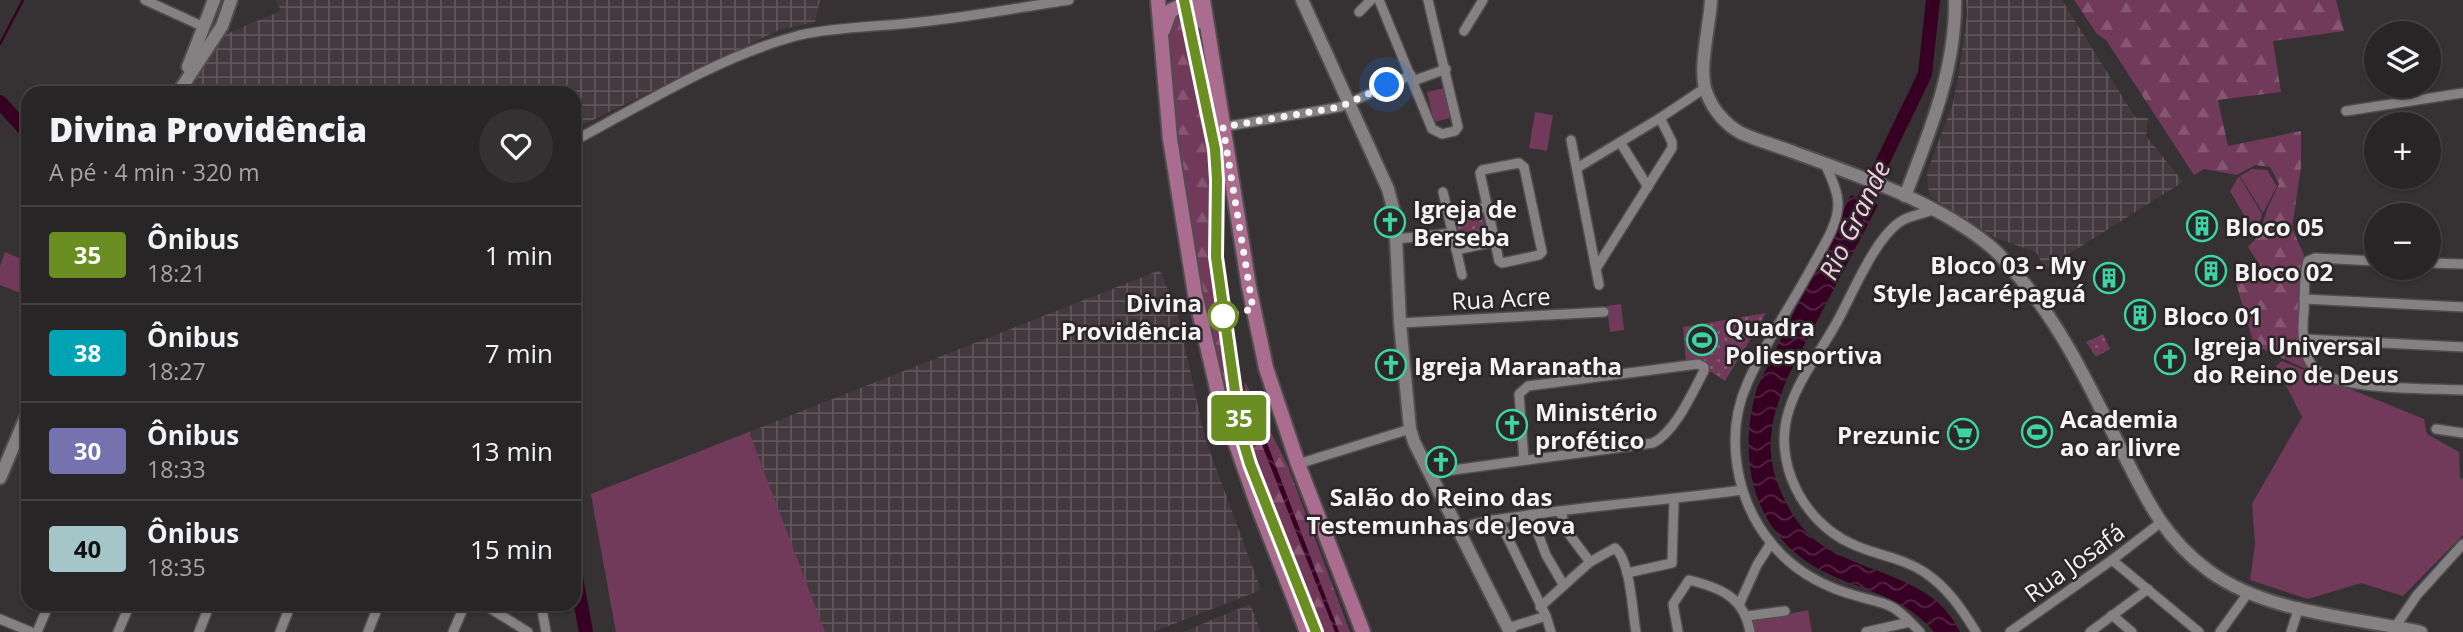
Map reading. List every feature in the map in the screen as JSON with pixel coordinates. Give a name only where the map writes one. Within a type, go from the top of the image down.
[{"type":"main road","points":[[181,86],[215,0]]},
{"type":"main road","points":[[183,86],[222,26],[231,0]]},
{"type":"main road","points":[[1158,0],[1170,139],[1195,294],[1218,393],[1257,504],[1307,632]]},
{"type":"main road","points":[[1203,0],[1259,342],[1298,464],[1363,632]]},
{"type":"main road","points":[[1302,0],[1388,189],[1395,216],[1400,323],[1410,429],[1414,442],[1509,630]]},
{"type":"main road","points":[[1711,0],[1704,88],[1714,109],[1741,133],[1902,195],[1934,210],[1991,247],[2036,297],[2063,336],[2160,523],[2182,549],[2230,584],[2248,593],[2393,629],[2421,632]]},
{"type":"main road","points":[[1902,195],[1936,118],[1952,47],[1955,0]]},
{"type":"main road","points":[[1161,34],[1170,12],[1185,4],[1194,6],[1208,29]]},
{"type":"main road","points":[[0,478],[21,428]]},
{"type":"street","points":[[145,0],[204,27]]},
{"type":"street","points":[[581,137],[720,66],[767,45],[820,31],[940,20],[1069,0]]},
{"type":"street","points":[[1359,12],[1371,0]]},
{"type":"street","points":[[1379,0],[1432,129],[1441,134],[1457,130],[1446,69],[1428,0]]},
{"type":"street","points":[[1464,31],[1483,0]]},
{"type":"street","points":[[1223,127],[1340,107],[1412,78],[1446,69]]},
{"type":"street","points":[[1577,168],[1704,88]]},
{"type":"street","points":[[2346,111],[2463,93]]},
{"type":"street","points":[[1597,267],[1672,148],[1672,142],[1660,118]]},
{"type":"street","points":[[1571,140],[1600,285]]},
{"type":"street","points":[[1620,142],[1648,187]]},
{"type":"street","name":"Rua Acre","points":[[1519,163],[1524,165],[1542,253],[1502,263],[1494,242],[1480,172],[1519,163]]},
{"type":"street","points":[[1825,164],[1837,196],[1836,216],[1796,298],[1746,384],[1739,407],[1735,447],[1742,490],[1756,522],[1791,564],[1819,582],[1885,604],[1901,613],[1920,632]]},
{"type":"street","name":"Rua Acre","points":[[1443,192],[1462,275]]},
{"type":"street","points":[[1449,215],[1487,207]]},
{"type":"street","points":[[1934,210],[1901,221],[1882,238],[1798,387],[1784,427],[1785,446],[1791,478],[1809,513],[1819,523],[1853,545],[1909,564],[1934,579],[1958,605],[1976,632]]},
{"type":"street","points":[[1396,239],[1453,233]]},
{"type":"street","name":"Rua Acre","points":[[1457,250],[1494,242]]},
{"type":"street","points":[[2364,260],[2315,258],[2308,261],[2304,339],[2313,367],[2320,373],[2340,381],[2356,384],[2463,390]]},
{"type":"street","points":[[2441,263],[2463,264]]},
{"type":"street","points":[[2304,299],[2463,307]]},
{"type":"street","name":"Rua Acre","points":[[1400,323],[1604,312]]},
{"type":"street","points":[[2304,339],[2463,347]]},
{"type":"street","points":[[1431,473],[1653,443],[1662,439],[1671,426],[1704,367],[1698,364],[1528,386],[1519,394],[1524,460]]},
{"type":"street","points":[[1298,464],[1410,429]]},
{"type":"street","points":[[2436,429],[2463,433]]},
{"type":"street","points":[[1458,529],[1613,503],[1674,499],[1742,490]]},
{"type":"street","points":[[1627,573],[1672,563],[1674,499]]},
{"type":"street","points":[[1560,511],[1569,534],[1590,562]]},
{"type":"street","points":[[1531,515],[1546,555],[1563,584]]},
{"type":"street","points":[[1499,520],[1546,616],[1550,632]]},
{"type":"street","name":"Rua Josafá","points":[[2010,632],[2160,523]]},
{"type":"street","points":[[1739,605],[1752,575],[1771,543]]},
{"type":"street","points":[[2393,629],[2417,595],[2463,544]]},
{"type":"street","points":[[1540,607],[1590,562],[1615,548],[1620,553],[1627,573],[1636,632]]},
{"type":"street","points":[[2112,559],[2199,632]]},
{"type":"street","points":[[1678,632],[1673,604],[1689,580],[1731,596],[1747,616],[1750,632]]},
{"type":"street","points":[[2090,632],[2148,589]]},
{"type":"street","points":[[2220,632],[2248,593]]},
{"type":"street","points":[[2291,632],[2299,607]]},
{"type":"street","points":[[37,632],[45,611]]},
{"type":"street","points":[[118,632],[127,611]]},
{"type":"street","points":[[199,632],[207,611]]},
{"type":"street","points":[[280,632],[288,611]]},
{"type":"street","points":[[368,632],[376,611]]},
{"type":"street","points":[[453,632],[462,611]]},
{"type":"street","points":[[494,611],[528,632]]},
{"type":"street","points":[[542,611],[546,632]]},
{"type":"street","points":[[1747,616],[1785,611]]},
{"type":"street","points":[[2112,615],[2132,632]]},
{"type":"street","points":[[1509,630],[1546,616]]},
{"type":"street","points":[[0,619],[31,632]]},
{"type":"street","points":[[1866,632],[1910,622]]},
{"type":"shaded area","points":[[276,0],[820,0],[815,22],[779,30],[581,126],[581,86],[191,86],[217,40],[281,11]]},
{"type":"shaded area","points":[[1966,0],[2062,0],[2135,117],[2148,118],[2146,136],[2183,182],[2045,269],[2036,252],[1996,238],[1929,196],[1927,172],[1953,103],[1959,72],[1967,15]]},
{"type":"shaded area","points":[[1160,270],[1178,315],[1205,438],[1261,590],[1153,632],[616,632],[591,494]]},
{"type":"shaded area","points":[[1250,604],[1261,632],[1183,632]]},
{"type":"green space","points":[[2074,0],[2336,0],[2344,31],[2273,41],[2281,92],[2218,100],[2228,146],[2301,131],[2301,167],[2292,228],[2304,255],[2300,333],[2306,369],[2254,345],[2236,283],[2261,267],[2248,247],[2260,234],[2267,209],[2279,184],[2270,167],[2255,165],[2237,175],[2204,169],[2194,175],[2106,40],[2097,34]]},
{"type":"green space","points":[[1183,8],[1214,155],[1216,185],[1213,233],[1216,286],[1240,437],[1232,422],[1207,326],[1164,39],[1172,10]]},
{"type":"green space","points":[[1444,88],[1451,118],[1434,122],[1427,92]]},
{"type":"green space","points":[[1535,112],[1553,115],[1547,151],[1529,148]]},
{"type":"green space","points":[[2252,169],[2267,170],[2277,186],[2263,213],[2240,176]]},
{"type":"green space","points":[[2239,176],[2262,214],[2259,224],[2251,227],[2230,191]]},
{"type":"green space","points":[[1481,209],[1488,240],[1451,248],[1445,217]]},
{"type":"green space","points":[[5,252],[21,259],[21,293],[0,285],[0,266]]},
{"type":"green space","points":[[1621,304],[1624,330],[1610,332],[1607,306]]},
{"type":"green space","points":[[1766,313],[1725,381],[1708,370],[1697,378],[1698,367],[1686,362],[1683,327]]},
{"type":"green space","points":[[2103,334],[2110,349],[2096,357],[2086,342]]},
{"type":"green space","points":[[2282,361],[2424,419],[2427,434],[2459,452],[2460,478],[2463,479],[2463,535],[2403,596],[2361,583],[2308,599],[2250,580],[2255,544],[2252,504],[2302,417],[2276,366]]},
{"type":"green space","points":[[1245,382],[1287,464],[1350,632],[1321,632],[1250,450],[1243,416]]},
{"type":"green space","points":[[749,432],[825,632],[616,632],[591,494]]},
{"type":"green space","points":[[1808,610],[1812,632],[1755,632],[1752,621]]},
{"type":"water","points":[[1851,195],[1878,205],[1783,389],[1772,432],[1775,476],[1791,512],[1815,540],[1833,552],[1914,586],[1948,613],[1960,632],[1934,632],[1900,604],[1833,576],[1806,561],[1785,543],[1769,522],[1758,498],[1751,472],[1751,417],[1757,388]]},
{"type":"water","points":[[1262,430],[1339,632],[1335,632],[1257,432]]},
{"type":"waterway","points":[[0,44],[23,0]]},
{"type":"waterway","name":"Rio Grande","points":[[1856,217],[1925,74],[1933,0]]},
{"type":"waterway","points":[[0,102],[21,125]]},
{"type":"waterway","points":[[581,605],[586,632]]},
{"type":"bus line","name":"35","points":[[1184,0],[1215,149],[1217,180],[1214,240],[1217,274],[1241,434],[1250,464],[1316,632]]},
{"type":"place","name":"Igreja de Berseba","points":[[1390,222]]},
{"type":"place","name":"Bloco 05","points":[[2202,226]]},
{"type":"place","name":"Bloco 02","points":[[2211,271]]},
{"type":"place","name":"Bloco 03 - My Style Jacarépaguá","points":[[2109,278]]},
{"type":"place","name":"Bloco 01","points":[[2140,315]]},
{"type":"place","name":"Divina Providência","points":[[1223,316]]},
{"type":"place","name":"Quadra Poliesportiva","points":[[1702,340]]},
{"type":"place","name":"Igreja Universal do Reino de Deus","points":[[2170,359]]},
{"type":"place","name":"Igreja Maranatha","points":[[1391,365]]},
{"type":"place","name":"Ministério profético","points":[[1512,425]]},
{"type":"place","name":"Academia ao ar livre","points":[[2037,432]]},
{"type":"place","name":"Prezunic","points":[[1963,434]]},
{"type":"place","name":"Salão do Reino das Testemunhas de Jeova","points":[[1441,462]]},
{"type":"route","points":[[1223,316],[1253,309],[1223,127],[1340,107],[1387,85]]}]
